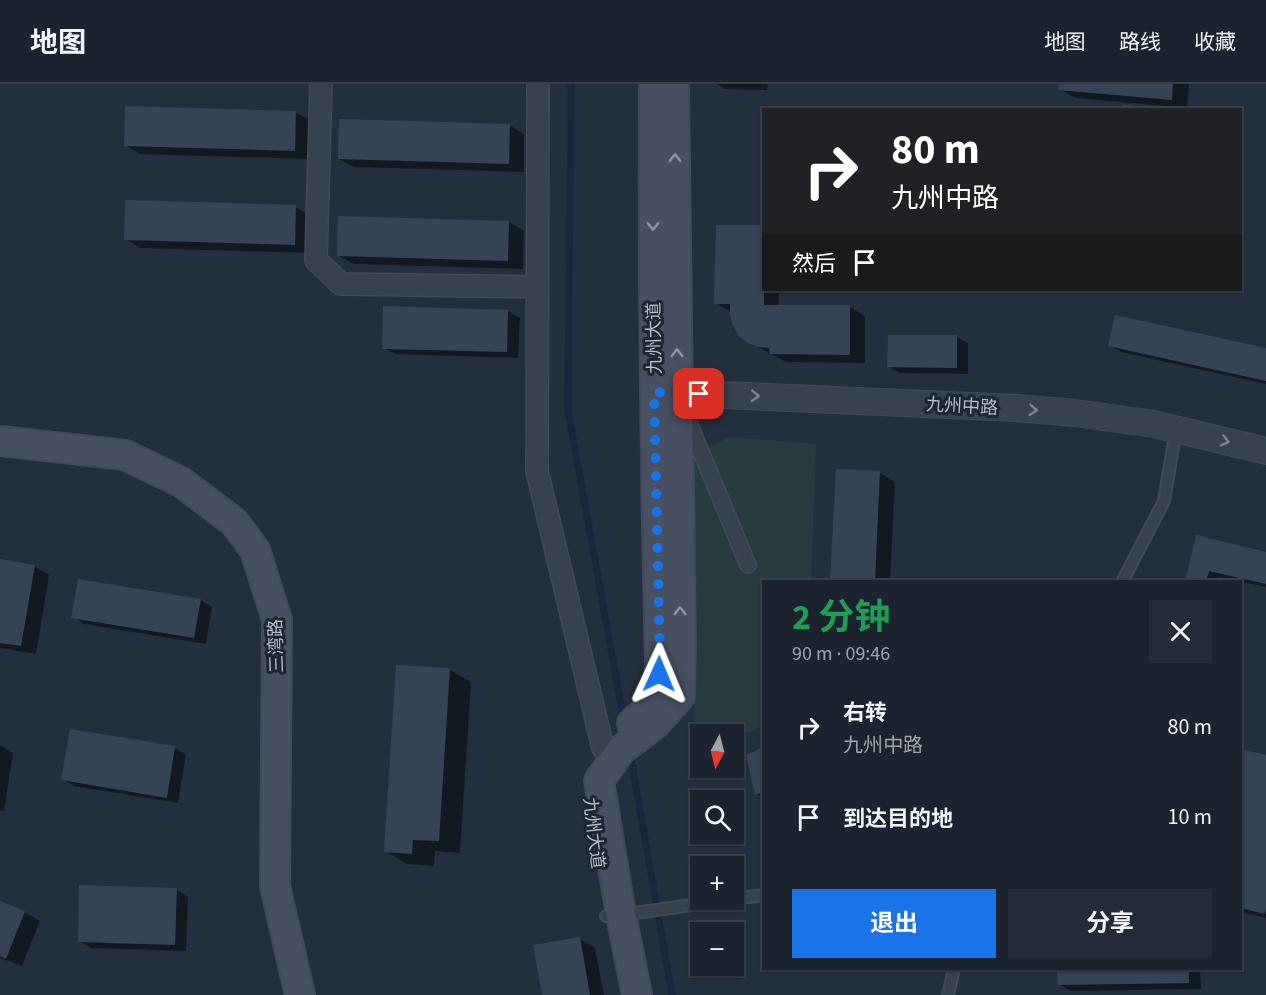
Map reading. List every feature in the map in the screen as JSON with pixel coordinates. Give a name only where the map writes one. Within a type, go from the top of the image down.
[{"type":"main road","name":"九州大道","points":[[620,995],[622,914],[592,839],[587,798],[590,777],[612,746],[652,716],[658,688],[666,392],[653,260],[654,84]]},
{"type":"main road","points":[[666,392],[674,84]]},
{"type":"main road","name":"三湾路","points":[[0,441],[125,455],[181,482],[234,522],[255,550],[277,620],[276,886],[300,995]]},
{"type":"main road","points":[[622,914],[637,995]]},
{"type":"street","points":[[321,84],[316,260],[341,284],[537,287]]},
{"type":"street","points":[[538,84],[537,471],[612,746]]},
{"type":"street","points":[[666,392],[748,566]]},
{"type":"street","name":"九州中路","points":[[666,392],[1052,411],[1154,424],[1266,452]]},
{"type":"lane","points":[[1123,580],[1164,501],[1176,429]]},
{"type":"lane","points":[[744,898],[762,895]]},
{"type":"lane","points":[[622,914],[690,905]]},
{"type":"lane","points":[[948,995],[954,970]]},
{"type":"green space","points":[[731,437],[816,444],[811,580],[762,580],[762,726],[744,733],[744,724],[695,724],[684,486],[695,461],[706,450]]},
{"type":"building","points":[[1059,84],[1173,84],[1172,100],[1058,90]]},
{"type":"building","points":[[1123,105],[1158,108],[1123,108]]},
{"type":"building","points":[[125,106],[296,111],[295,151],[124,146]]},
{"type":"building","points":[[339,119],[510,124],[509,164],[338,159]]},
{"type":"building","points":[[125,200],[296,205],[295,245],[124,240]]},
{"type":"building","points":[[338,216],[509,221],[508,261],[337,256]]},
{"type":"building","points":[[716,225],[762,225],[764,305],[850,305],[850,355],[770,354],[769,348],[748,343],[739,336],[733,326],[730,304],[714,304]]},
{"type":"building","points":[[383,306],[508,310],[507,352],[382,349]]},
{"type":"building","points":[[1115,315],[1266,348],[1266,381],[1108,346]]},
{"type":"building","points":[[888,335],[957,335],[957,368],[887,367]]},
{"type":"building","points":[[836,469],[880,471],[875,580],[830,580]]},
{"type":"building","points":[[1196,535],[1266,552],[1266,584],[1209,571],[1207,580],[1185,580]]},
{"type":"building","points":[[0,559],[35,565],[21,646],[0,643]]},
{"type":"building","points":[[78,579],[201,599],[194,638],[71,618]]},
{"type":"building","points":[[396,665],[450,668],[439,841],[413,840],[412,854],[384,852]]},
{"type":"building","points":[[70,729],[175,746],[167,798],[61,780]]},
{"type":"building","points":[[762,748],[762,793],[755,795],[746,755]]},
{"type":"building","points":[[1242,749],[1266,755],[1265,914],[1242,908]]},
{"type":"building","points":[[79,885],[177,888],[175,945],[78,942]]},
{"type":"building","points":[[0,901],[25,911],[6,959],[0,956]]},
{"type":"building","points":[[580,937],[590,995],[542,995],[533,945]]},
{"type":"building","points":[[1057,970],[1189,970],[1189,983],[1058,985]]},
{"type":"waterway","points":[[571,84],[568,411],[624,721]]},
{"type":"waterway","points":[[630,752],[672,995]]},
{"type":"route","points":[[659,674],[654,392],[699,394]]}]
